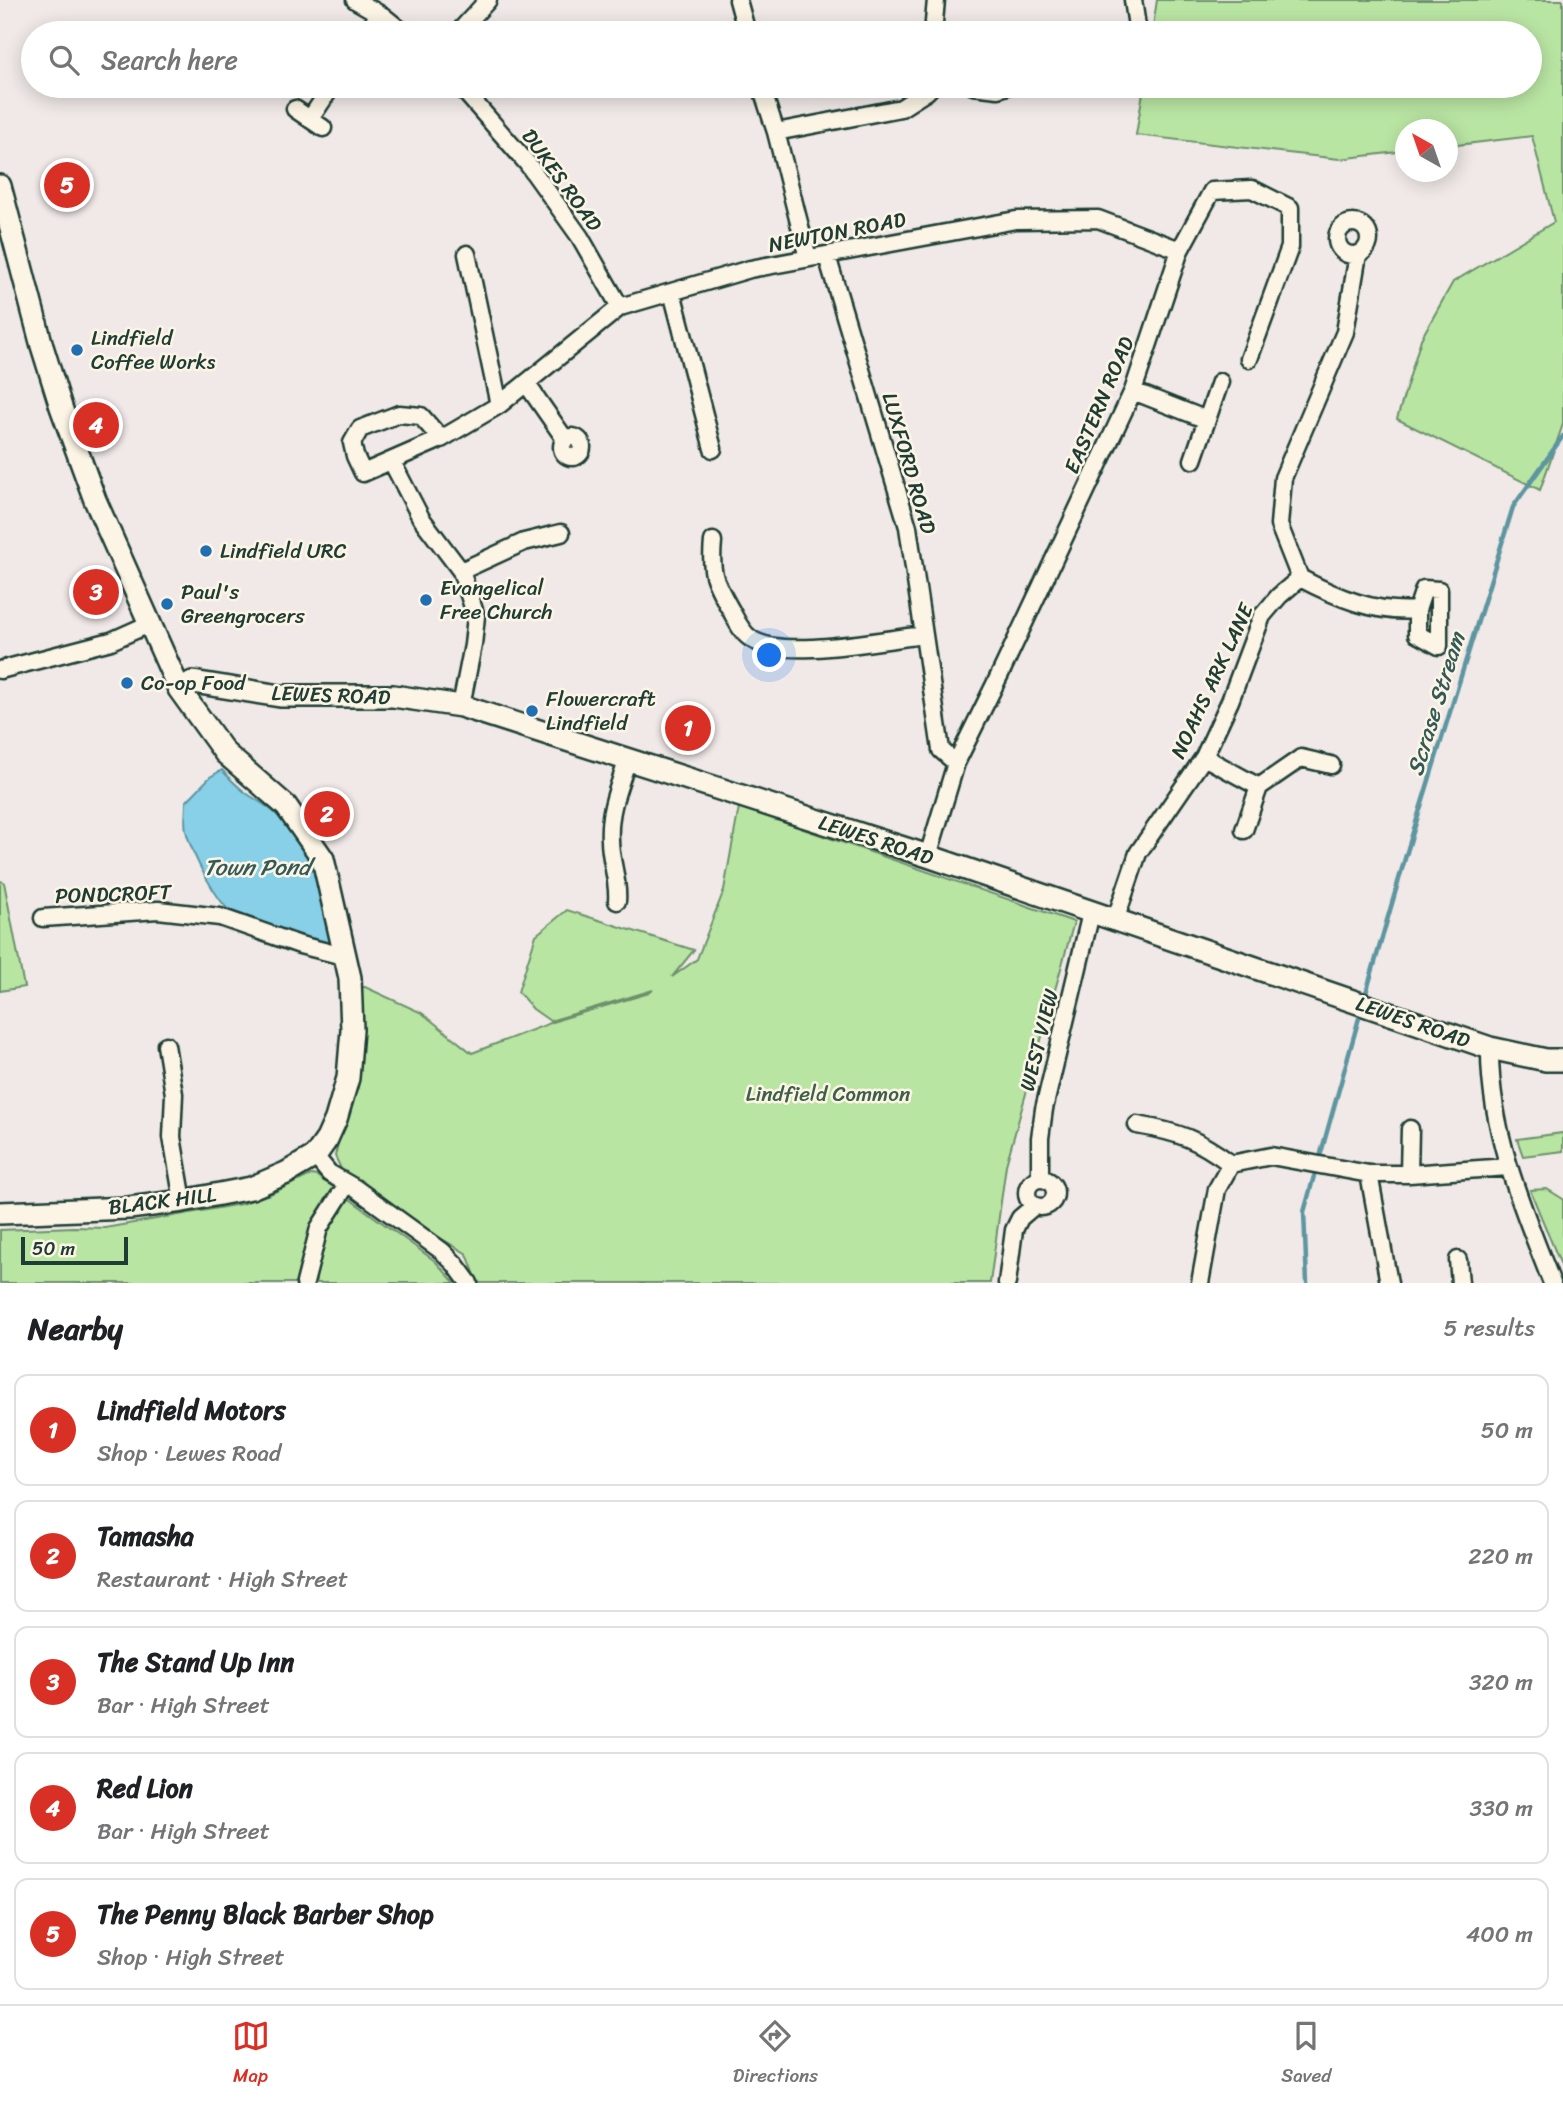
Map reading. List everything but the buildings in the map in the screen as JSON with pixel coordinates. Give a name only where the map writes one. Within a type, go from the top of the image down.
[{"type":"main road","points":[[0,186],[61,407],[95,500],[179,689],[225,752],[286,806],[323,859],[347,957],[352,1005],[348,1078],[336,1119],[315,1156]]},
{"type":"main road","name":"LEWES ROAD","points":[[179,689],[193,682],[280,695],[393,696],[461,706],[928,856],[1091,914],[1490,1048],[1546,1060],[1563,1060]]},
{"type":"main road","name":"BLACK HILL","points":[[0,1213],[129,1208],[183,1201],[251,1188],[270,1181],[315,1156]]},
{"type":"street","points":[[469,21],[488,0]]},
{"type":"street","points":[[738,0],[744,21]]},
{"type":"street","points":[[934,21],[936,0]]},
{"type":"street","points":[[1133,0],[1136,21]]},
{"type":"street","points":[[361,4],[371,21]]},
{"type":"street","points":[[295,109],[316,124],[327,98]]},
{"type":"street","name":"DUKES ROAD","points":[[470,98],[527,163],[580,237],[620,307]]},
{"type":"street","points":[[765,98],[807,258]]},
{"type":"street","points":[[775,132],[901,108],[917,98]]},
{"type":"street","name":"EASTERN ROAD","points":[[928,856],[956,762],[1133,391],[1180,250],[1212,191],[1252,189],[1290,208],[1290,247],[1249,359]]},
{"type":"street","name":"NEWTON ROAD","points":[[441,439],[421,416],[399,414],[360,429],[352,443],[363,473],[392,462],[441,439],[499,404],[620,307],[750,269],[1016,220],[1098,219],[1180,250]]},
{"type":"street","points":[[467,254],[499,404]]},
{"type":"street","points":[[1358,254],[1345,332],[1283,478],[1279,525],[1300,578],[1337,597],[1398,612],[1417,610]]},
{"type":"street","name":"LUXFORD ROAD","points":[[827,256],[908,527],[941,750],[956,762]]},
{"type":"street","points":[[672,292],[713,449]]},
{"type":"street","points":[[1193,460],[1220,382]]},
{"type":"street","points":[[526,383],[565,439]]},
{"type":"street","points":[[1133,391],[1207,420]]},
{"type":"street","points":[[392,462],[421,518],[461,570],[476,616],[461,706]]},
{"type":"street","points":[[461,570],[524,542],[561,533]]},
{"type":"street","points":[[713,541],[713,578],[741,628],[748,637],[766,647],[822,647],[924,635]]},
{"type":"street","name":"NOAHS ARK LANE","points":[[1115,921],[1138,853],[1204,757],[1230,701],[1262,616],[1279,596],[1300,578]]},
{"type":"street","points":[[0,670],[111,641],[149,624]]},
{"type":"street","points":[[1204,757],[1259,787]]},
{"type":"street","points":[[1244,830],[1259,787],[1301,758],[1331,765]]},
{"type":"street","points":[[621,894],[610,841],[611,816],[612,804],[628,759]]},
{"type":"street","name":"PONDCROFT","points":[[43,918],[158,910],[219,917],[300,945],[347,957]]},
{"type":"street","name":"WEST VIEW","points":[[1007,1283],[1014,1230],[1020,1217],[1034,1206],[1028,1198],[1028,1188],[1040,1178],[1040,1138],[1044,1109],[1091,914]]},
{"type":"street","points":[[166,1045],[174,1094],[172,1137],[183,1201]]},
{"type":"street","points":[[1490,1048],[1490,1079],[1508,1167],[1552,1283]]},
{"type":"street","points":[[1137,1125],[1180,1133],[1209,1147],[1231,1164],[1271,1156],[1369,1174],[1508,1167]]},
{"type":"street","points":[[1409,1174],[1410,1129]]},
{"type":"street","points":[[315,1156],[329,1173],[442,1251],[469,1283]]},
{"type":"street","points":[[1200,1283],[1217,1189],[1231,1164]]},
{"type":"street","points":[[1369,1174],[1389,1283]]},
{"type":"street","points":[[305,1283],[319,1228],[347,1184]]},
{"type":"street","points":[[1456,1282],[1458,1260]]},
{"type":"green space","points":[[1157,0],[1563,0],[1563,424],[1540,490],[1397,419],[1421,339],[1453,282],[1554,222],[1532,136],[1458,145],[1458,119],[1395,119],[1395,152],[1339,159],[1136,135],[1142,98],[1542,98],[1542,21],[1154,21]]},
{"type":"green space","name":"Lindfield Common","points":[[739,807],[1074,922],[1006,1165],[990,1283],[478,1283],[467,1254],[427,1230],[359,1180],[354,1180],[342,1171],[335,1156],[341,1131],[360,987],[422,1013],[472,1053],[561,1019],[649,993],[653,990],[550,1021],[533,1009],[518,992],[536,935],[567,910],[694,950],[672,977],[697,959],[724,890]]},
{"type":"green space","points":[[0,881],[4,882],[24,987],[0,991]]},
{"type":"green space","points":[[1563,1133],[1563,1151],[1523,1156],[1517,1139]]},
{"type":"green space","points":[[311,1175],[318,1176],[435,1261],[455,1283],[0,1283],[0,1230],[105,1228],[241,1204]]},
{"type":"green space","points":[[1547,1189],[1563,1199],[1563,1270],[1530,1190]]},
{"type":"water","name":"Town Pond","points":[[222,770],[233,782],[277,815],[308,858],[328,913],[331,947],[236,918],[213,890],[189,842],[185,828],[186,802],[210,777]]},
{"type":"waterway","name":"Scrase Stream","points":[[1366,993],[1513,507],[1563,436]]},
{"type":"waterway","name":"Scrase Stream","points":[[1321,1153],[1359,1018]]},
{"type":"waterway","name":"Scrase Stream","points":[[1307,1283],[1304,1212],[1314,1176]]},
{"type":"place","name":"The Penny Black Barber Shop","points":[[67,185]]},
{"type":"place","name":"Lindfield Coffee Works","points":[[77,350]]},
{"type":"place","name":"Red Lion","points":[[96,425]]},
{"type":"place","name":"Lindfield URC","points":[[206,551]]},
{"type":"place","name":"The Stand Up Inn","points":[[96,592]]},
{"type":"place","name":"Evangelical Free Church","points":[[426,600]]},
{"type":"place","name":"Paul's Greengrocers","points":[[167,604]]},
{"type":"place","name":"Co-op Food","points":[[127,683]]},
{"type":"place","name":"Flowercraft Lindfield","points":[[532,711]]},
{"type":"place","name":"Lindfield Motors","points":[[688,728]]},
{"type":"place","name":"Tamasha","points":[[327,814]]}]
